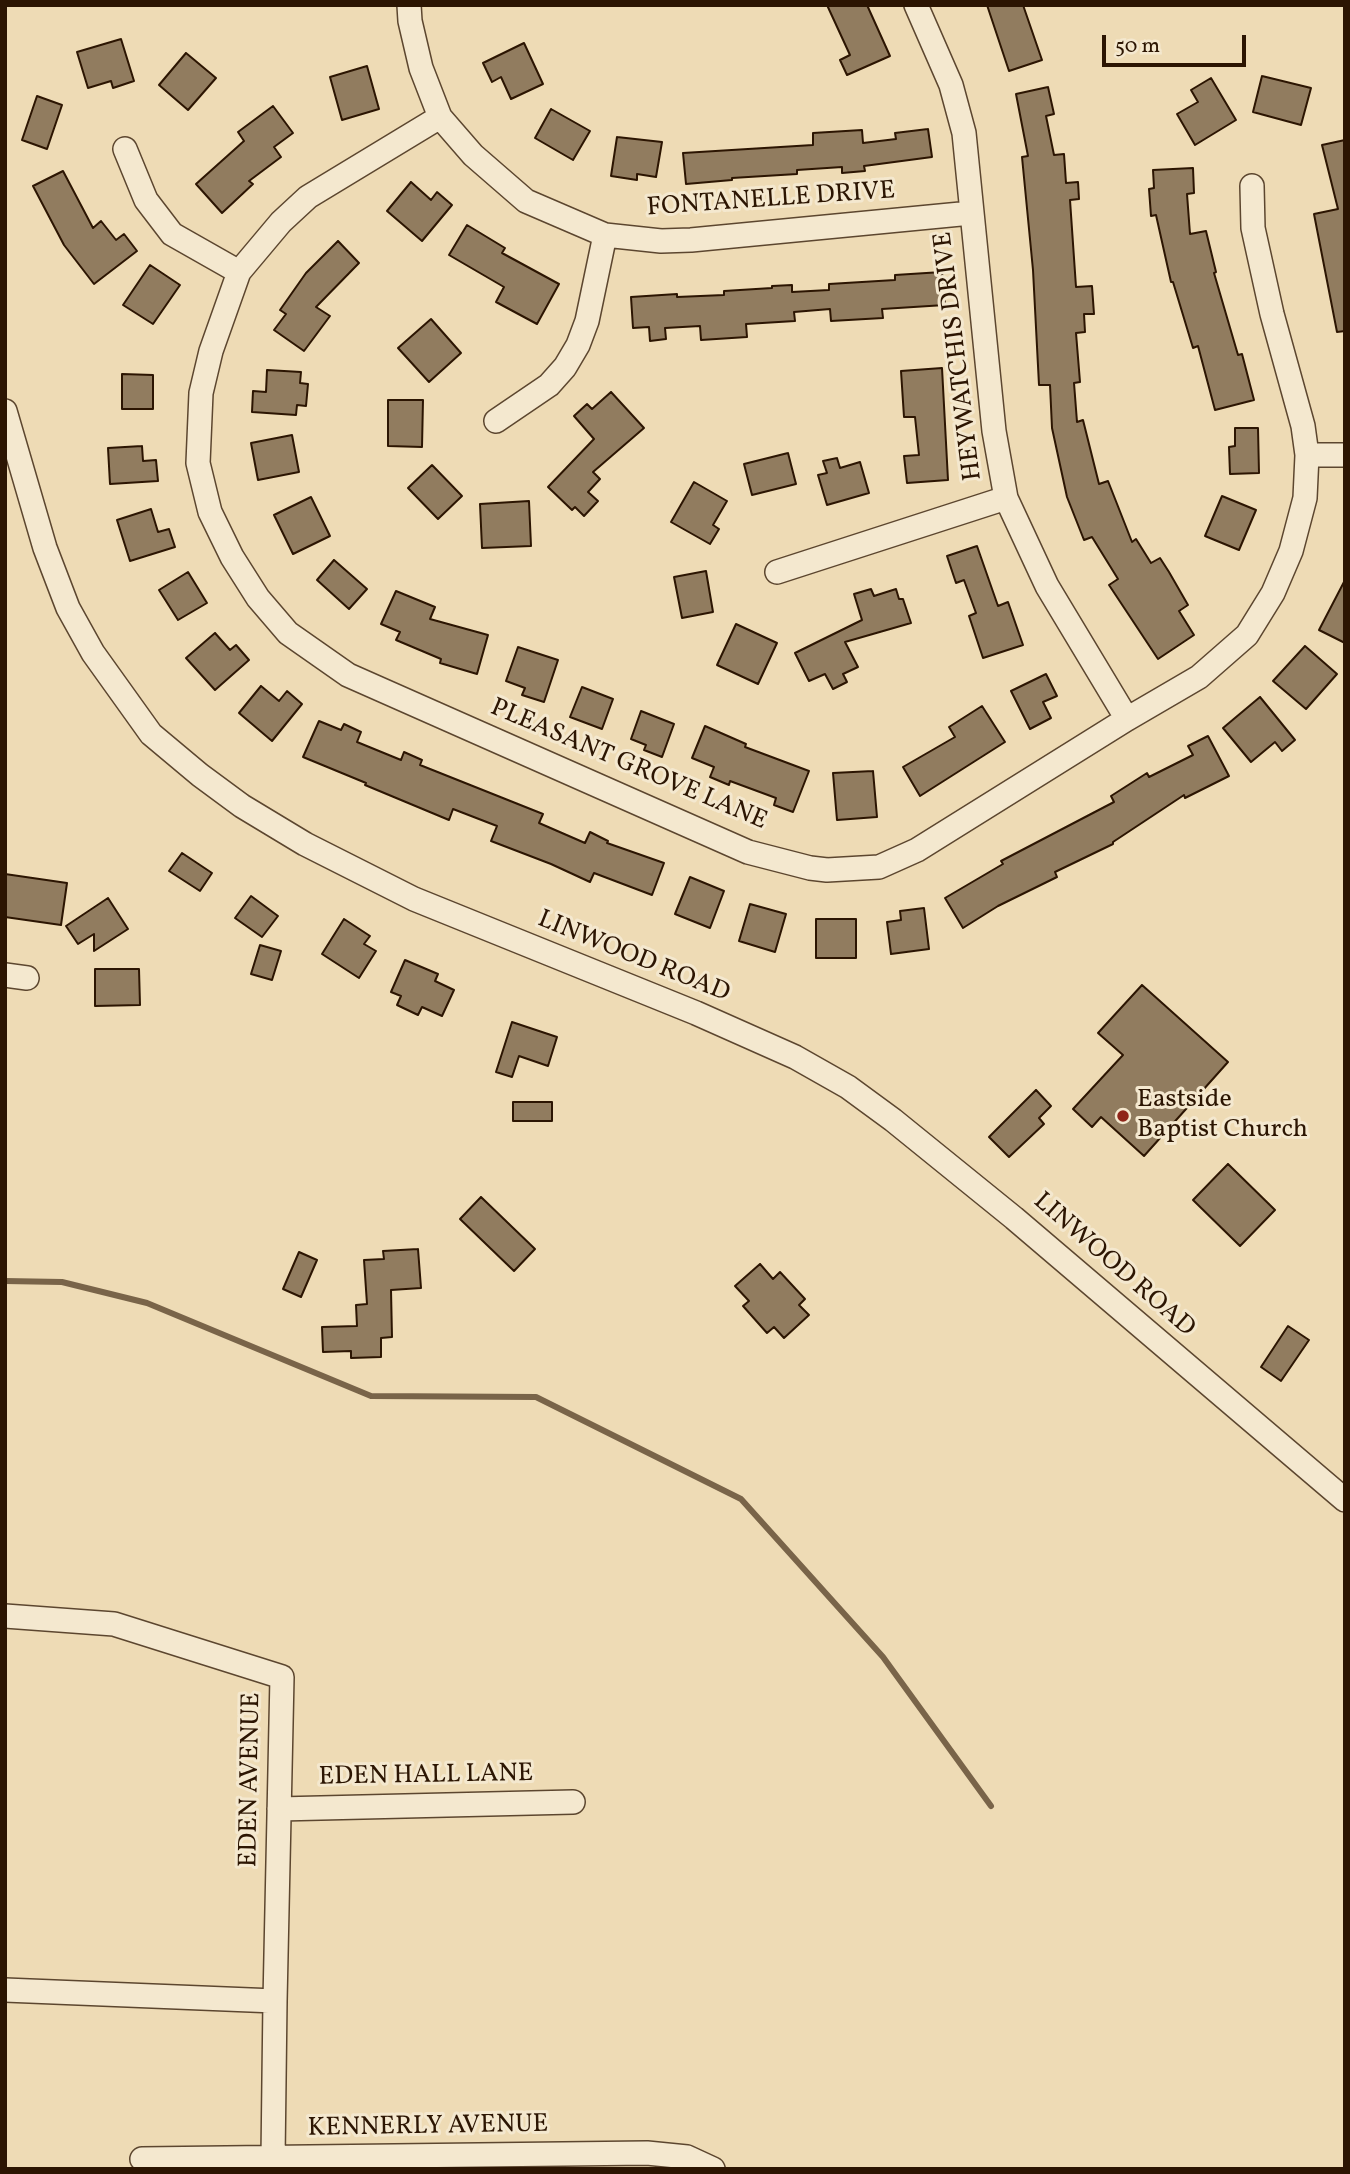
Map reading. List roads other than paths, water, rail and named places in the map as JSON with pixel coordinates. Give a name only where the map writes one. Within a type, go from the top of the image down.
[{"type":"street","name":"FONTANELLE DRIVE","points":[[409,5],[410,22],[421,68],[440,117],[473,156],[526,201],[605,235],[661,241],[691,240],[971,213]]},
{"type":"street","name":"HEYWATCHIS DRIVE","points":[[916,5],[951,85],[968,160],[994,431],[1006,498],[1047,586],[1128,719]]},
{"type":"street","name":"PLEASANT GROVE LANE","points":[[440,117],[308,197],[281,222],[239,272],[211,351],[201,393],[198,463],[209,512],[258,598],[280,624],[288,633],[348,675],[748,852],[827,870],[879,867],[917,850],[1199,677],[1247,635],[1273,593],[1291,551],[1305,498],[1307,456],[1303,426],[1272,314],[1253,228],[1252,186]]},
{"type":"street","points":[[125,149],[146,200],[172,234],[239,272]]},
{"type":"street","points":[[496,421],[549,386],[572,356],[587,321],[605,235]]},
{"type":"street","name":"LINWOOD ROAD","points":[[5,411],[44,548],[68,608],[93,653],[151,734],[200,775],[242,806],[305,844],[414,900],[696,1013],[795,1057],[848,1087],[893,1119],[1014,1217],[1345,1500]]},
{"type":"street","points":[[1307,456],[1345,455]]},
{"type":"street","points":[[777,572],[1006,498]]},
{"type":"street","name":"EDEN AVENUE","points":[[5,1616],[114,1624],[282,1677],[274,2164]]},
{"type":"street","name":"EDEN HALL LANE","points":[[279,1809],[573,1802]]},
{"type":"street","points":[[5,1990],[275,2001]]},
{"type":"street","name":"KENNERLY AVENUE","points":[[142,2159],[274,2164],[647,2153],[687,2157],[713,2169]]},
{"type":"waterway","points":[[5,1281],[62,1282],[147,1303],[371,1396],[536,1397],[741,1499],[883,1657],[991,1806]]},
{"type":"place","name":"Eastside Baptist Church","points":[[1123,1116]]}]
